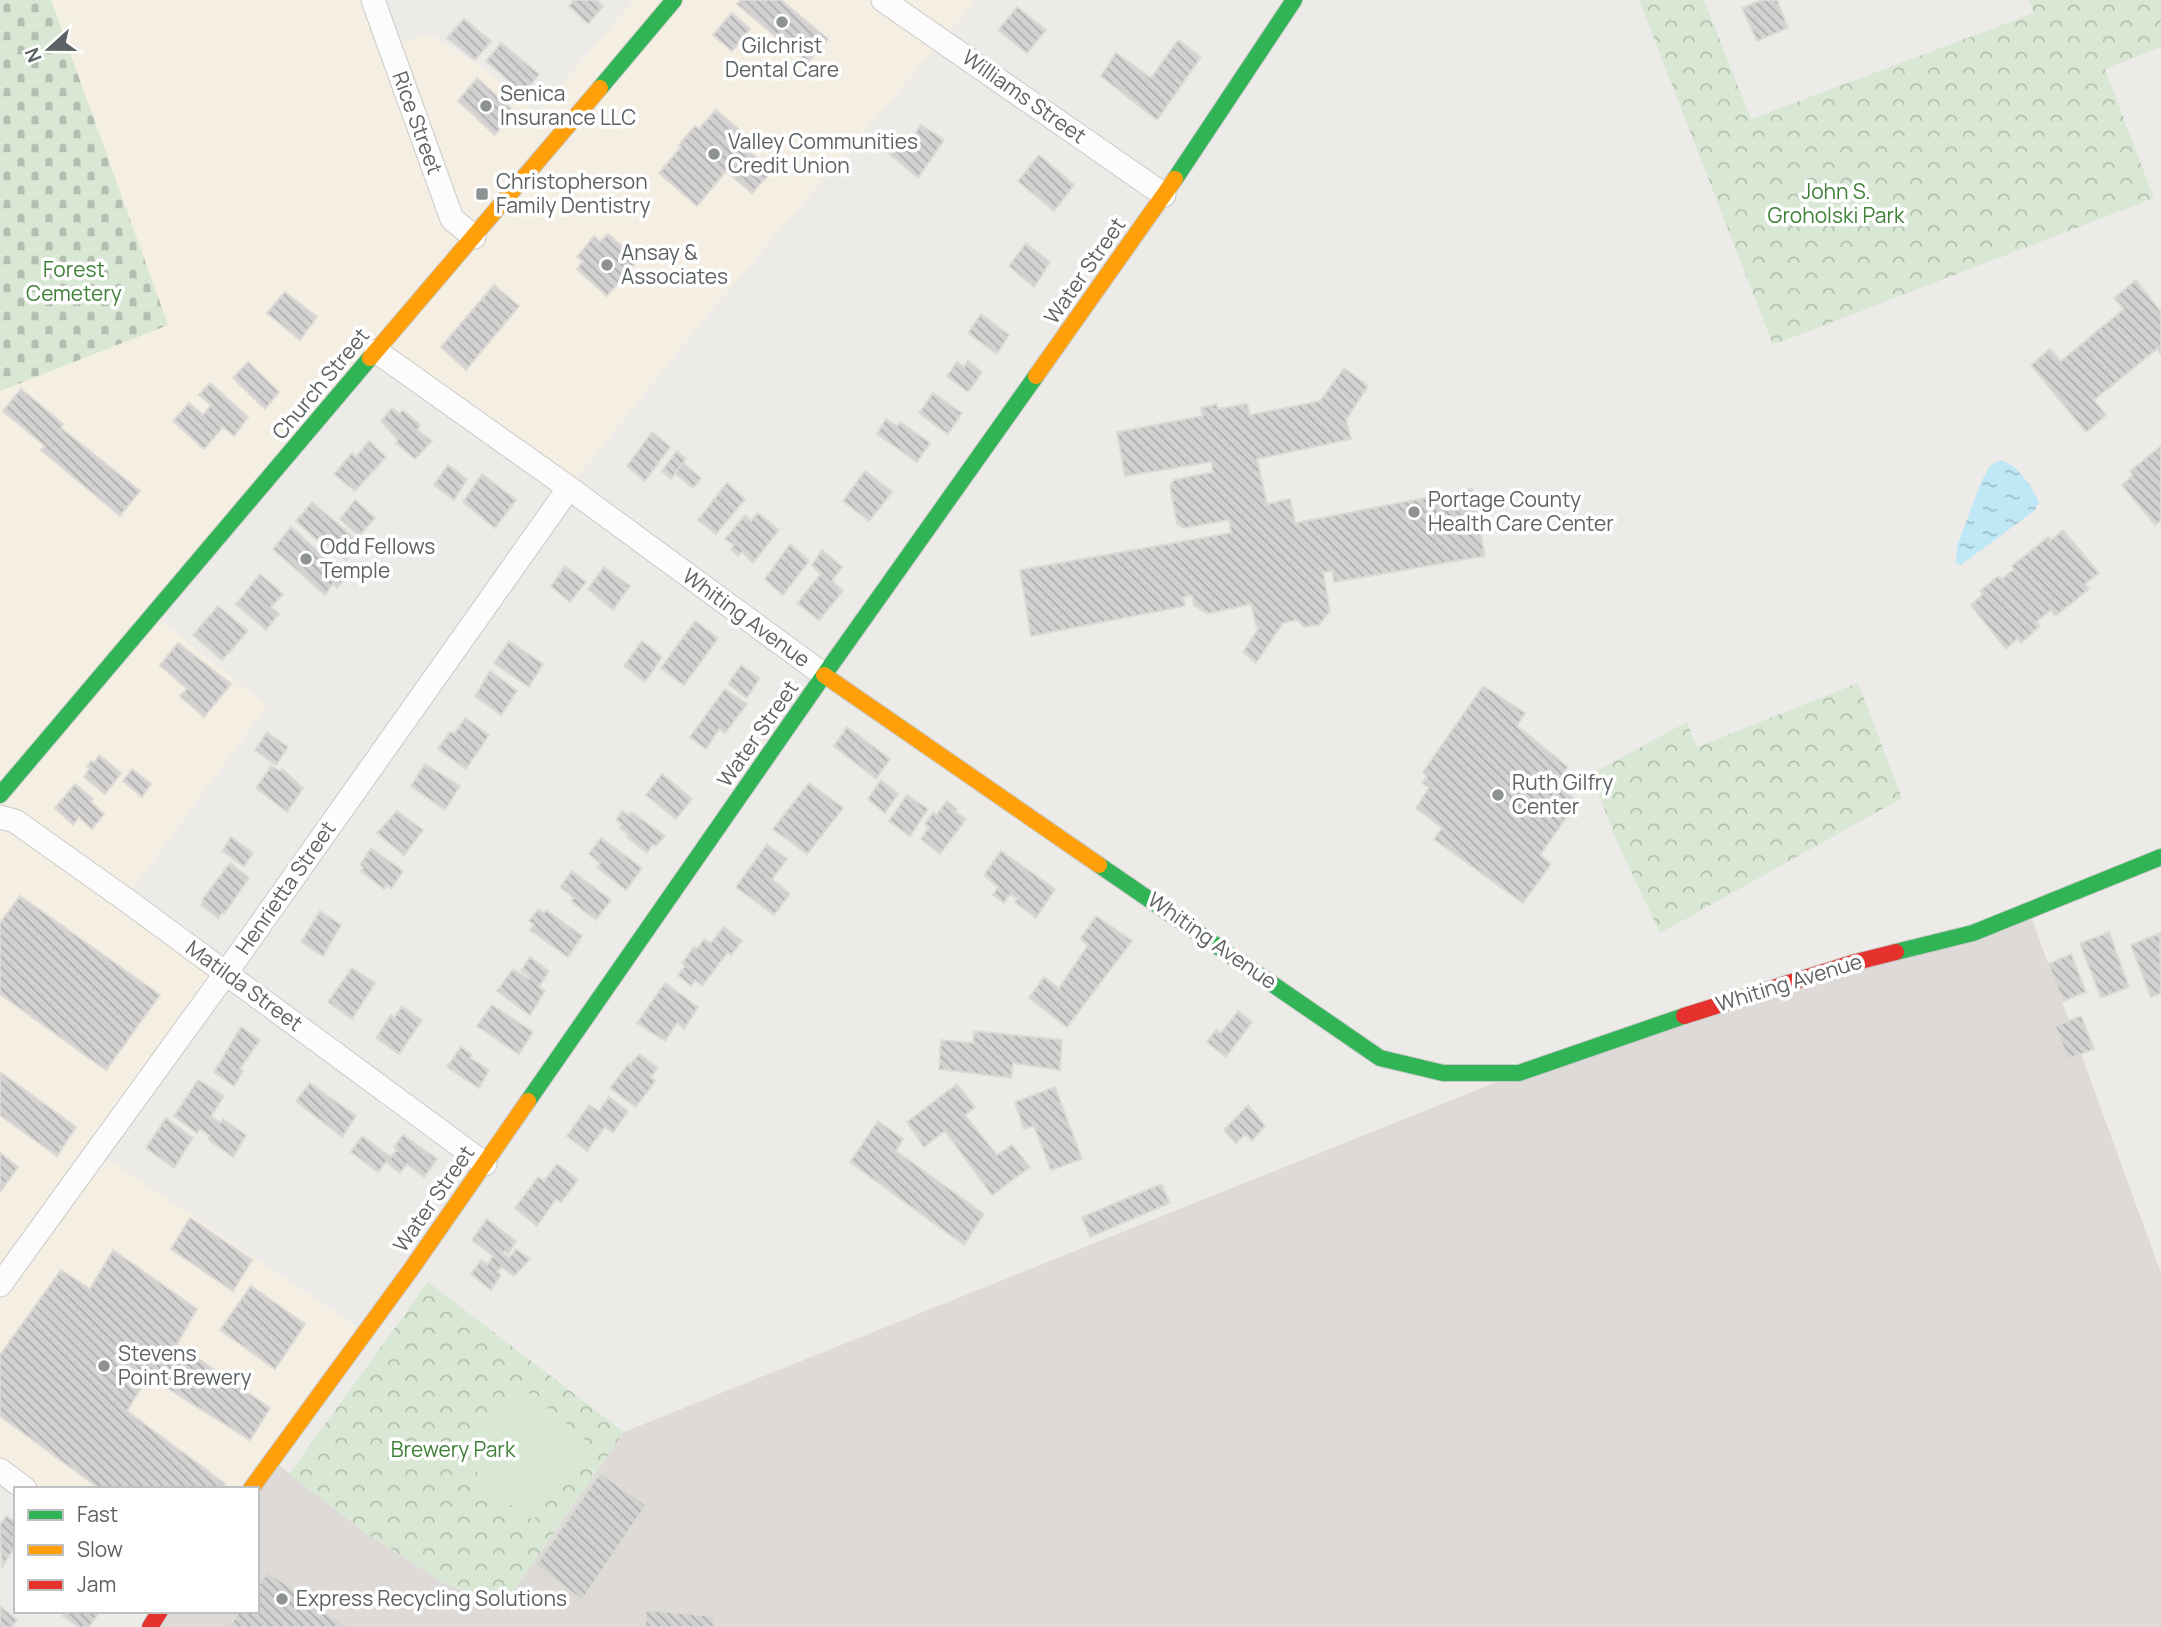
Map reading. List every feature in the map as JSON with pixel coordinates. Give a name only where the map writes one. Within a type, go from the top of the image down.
[{"type":"street","name":"Rice Street","points":[[373,0],[452,219],[474,237]]},
{"type":"street","name":"Church Street","points":[[0,795],[674,0]]},
{"type":"street","name":"Williams Street","points":[[883,0],[1164,194]]},
{"type":"street","name":"Water Street","points":[[252,1487],[485,1164],[824,675],[1164,194],[1294,0]]},
{"type":"street","name":"Whiting Avenue","points":[[376,351],[824,675],[1380,1058],[1443,1073],[1519,1073],[1676,1018],[1856,962],[1973,933],[2161,857]]},
{"type":"street","name":"Henrietta Street","points":[[0,1285],[226,973],[569,488]]},
{"type":"street","name":"Matilda Street","points":[[0,817],[15,821],[485,1164]]},
{"type":"street","points":[[0,1470],[22,1487]]},
{"type":"shaded area","points":[[51,0],[373,0],[390,47],[429,34],[479,65],[536,114],[634,0],[977,0],[709,313],[569,488],[376,352],[153,615],[267,706],[125,899],[226,973],[96,1151],[365,1332],[252,1487],[14,1488],[0,1480],[0,391],[168,325]]},
{"type":"shaded area","points":[[2029,911],[2161,1273],[2161,1627],[151,1627],[162,1613],[259,1613],[258,1487],[272,1460],[366,1533],[403,1557],[442,1582],[501,1608],[624,1432],[1519,1073]]},
{"type":"green space","name":"Forest Cemetery","points":[[0,0],[51,0],[168,325],[0,391]]},
{"type":"green space","name":"John S. Groholski Park","points":[[1639,0],[1704,0],[1751,119],[2034,13],[2029,0],[2161,0],[2161,47],[2105,69],[2154,198],[1773,345]]},
{"type":"green space","points":[[1858,683],[1902,798],[1660,933],[1617,842],[1591,774],[1687,722],[1697,747]]},
{"type":"green space","name":"Brewery Park","points":[[428,1282],[624,1432],[501,1608],[442,1582],[366,1533],[289,1474]]},
{"type":"green space","points":[[523,1388],[584,1438],[587,1451],[533,1520],[498,1496],[476,1471],[478,1436]]},
{"type":"water","points":[[2000,460],[2018,471],[2028,482],[2039,502],[2035,510],[1961,565],[1956,563],[1957,546],[1981,482],[1990,466]]},
{"type":"building","points":[[574,0],[597,0],[603,6],[588,24],[569,6]]},
{"type":"building","name":"Gilchrist Dental Care","points":[[741,0],[781,0],[828,39],[807,63],[737,4]]},
{"type":"building","points":[[1762,0],[1777,0],[1788,28],[1757,41],[1742,8]]},
{"type":"building","points":[[1017,7],[1046,30],[1027,53],[998,30]]},
{"type":"building","points":[[732,13],[750,29],[732,51],[713,35]]},
{"type":"building","points":[[464,19],[491,41],[475,60],[447,38]]},
{"type":"building","points":[[1178,40],[1201,57],[1157,120],[1101,76],[1116,53],[1151,78]]},
{"type":"building","points":[[501,43],[539,74],[524,94],[486,61]]},
{"type":"building","name":"Senica Insurance LLC","points":[[477,78],[514,111],[495,135],[458,101]]},
{"type":"building","name":"Valley Communities Credit Union","points":[[716,110],[751,140],[744,147],[772,171],[752,193],[726,171],[697,206],[659,173],[695,126],[699,129]]},
{"type":"building","points":[[921,125],[944,140],[918,178],[885,150],[897,134],[913,145],[916,142],[911,139]]},
{"type":"building","points":[[1039,155],[1074,185],[1054,211],[1018,181]]},
{"type":"building","name":"Ansay & Associates","points":[[608,234],[638,260],[607,296],[577,269],[583,261],[577,257],[594,236],[600,242]]},
{"type":"building","points":[[1026,243],[1050,262],[1034,287],[1009,266]]},
{"type":"building","points":[[2136,280],[2161,312],[2161,354],[2157,349],[2094,400],[2106,415],[2086,432],[2031,365],[2050,349],[2061,361],[2124,309],[2114,298]]},
{"type":"building","points":[[494,285],[519,306],[466,370],[441,347]]},
{"type":"building","points":[[285,292],[317,317],[300,340],[267,313]]},
{"type":"building","points":[[981,314],[1009,335],[997,354],[968,333]]},
{"type":"building","points":[[968,361],[982,372],[968,392],[947,376],[957,362],[964,367]]},
{"type":"building","points":[[248,362],[279,392],[265,409],[233,378]]},
{"type":"building","name":"Portage County Health Care Center","points":[[1344,368],[1368,386],[1346,420],[1351,439],[1257,459],[1267,504],[1290,499],[1295,523],[1472,489],[1485,556],[1334,582],[1332,571],[1323,572],[1330,611],[1319,625],[1304,627],[1298,620],[1283,623],[1256,663],[1243,652],[1259,628],[1256,626],[1251,604],[1207,614],[1194,605],[1192,595],[1183,597],[1185,606],[1031,636],[1020,570],[1231,533],[1229,520],[1184,528],[1177,524],[1170,486],[1174,480],[1213,472],[1211,462],[1125,476],[1117,432],[1203,416],[1201,408],[1217,404],[1218,409],[1247,404],[1250,415],[1320,401]]},
{"type":"building","points":[[210,383],[248,417],[234,436],[223,427],[204,449],[173,421],[189,403],[203,415],[211,405],[199,395]]},
{"type":"building","points":[[21,389],[63,424],[61,428],[140,491],[120,516],[41,450],[45,446],[3,411]]},
{"type":"building","points":[[933,393],[962,413],[948,434],[919,413]]},
{"type":"building","points":[[392,408],[399,414],[403,410],[420,425],[417,430],[432,441],[415,459],[396,443],[398,440],[381,421]]},
{"type":"building","points":[[886,419],[897,426],[900,422],[930,443],[917,462],[877,434]]},
{"type":"building","points":[[652,432],[670,447],[645,481],[627,466]]},
{"type":"building","points":[[369,441],[386,457],[355,491],[334,474],[352,453],[356,457]]},
{"type":"building","points":[[2161,446],[2161,520],[2155,525],[2122,485],[2133,475],[2130,471]]},
{"type":"building","points":[[677,451],[686,459],[671,479],[662,471]]},
{"type":"building","points":[[683,463],[701,478],[693,488],[675,473]]},
{"type":"building","points":[[448,465],[467,479],[454,500],[434,485]]},
{"type":"building","points":[[865,471],[892,492],[869,521],[843,501]]},
{"type":"building","points":[[482,474],[516,500],[495,528],[463,502]]},
{"type":"building","points":[[727,483],[745,499],[716,534],[698,520]]},
{"type":"building","points":[[355,500],[375,518],[359,536],[340,519]]},
{"type":"building","points":[[312,502],[359,542],[346,560],[320,537],[317,540],[296,521]]},
{"type":"building","points":[[758,513],[779,530],[753,563],[742,552],[738,556],[731,550],[734,545],[725,539],[745,515],[751,521]]},
{"type":"building","name":"Odd Fellows Temple","points":[[291,527],[339,570],[336,574],[343,581],[337,588],[333,584],[325,595],[273,549]]},
{"type":"building","points":[[2063,530],[2099,573],[2085,584],[2089,589],[2055,616],[2051,610],[2036,622],[2040,626],[2021,643],[2018,638],[2006,649],[1971,605],[1983,594],[1980,591],[1998,576],[2002,579],[2014,569],[2012,566],[2048,537],[2051,540]]},
{"type":"building","points":[[790,544],[809,561],[783,595],[765,579]]},
{"type":"building","points":[[822,550],[842,567],[832,581],[843,591],[819,620],[797,603],[821,574],[812,565]]},
{"type":"building","points":[[565,566],[586,582],[570,602],[551,586]]},
{"type":"building","points":[[604,567],[630,586],[613,610],[588,589]]},
{"type":"building","points":[[260,574],[283,594],[271,607],[279,614],[266,630],[236,604]]},
{"type":"building","points":[[218,606],[248,631],[222,660],[193,635]]},
{"type":"building","points":[[695,621],[718,638],[684,685],[661,668]]},
{"type":"building","points":[[509,641],[543,664],[529,687],[494,663]]},
{"type":"building","points":[[642,641],[662,657],[645,682],[624,666]]},
{"type":"building","points":[[178,643],[231,684],[204,717],[180,696],[187,689],[160,665]]},
{"type":"building","points":[[741,665],[760,678],[747,698],[728,684]]},
{"type":"building","points":[[490,671],[517,691],[501,715],[475,696]]},
{"type":"building","name":"Ruth Gilfry Center","points":[[1483,686],[1525,713],[1517,726],[1568,767],[1564,772],[1576,781],[1568,792],[1574,798],[1562,815],[1566,818],[1540,855],[1551,864],[1523,903],[1434,839],[1442,828],[1416,808],[1429,788],[1422,783],[1427,777],[1423,772]]},
{"type":"building","points":[[725,689],[747,704],[725,733],[719,729],[706,749],[690,737]]},
{"type":"building","points":[[465,718],[489,735],[466,769],[438,749],[450,732],[454,734]]},
{"type":"building","points":[[847,727],[890,759],[876,779],[834,746]]},
{"type":"building","points":[[267,732],[288,747],[276,765],[255,750]]},
{"type":"building","points":[[99,755],[121,773],[105,794],[84,777],[90,768],[87,766],[91,761],[94,763]]},
{"type":"building","points":[[425,764],[460,786],[445,810],[411,786]]},
{"type":"building","points":[[271,766],[280,771],[282,769],[303,788],[287,812],[256,788]]},
{"type":"building","points":[[132,769],[151,784],[142,797],[123,781]]},
{"type":"building","points":[[662,774],[692,799],[676,819],[646,795]]},
{"type":"building","points":[[881,780],[898,794],[885,813],[868,799]]},
{"type":"building","points":[[809,783],[843,808],[807,854],[773,829]]},
{"type":"building","points":[[75,784],[93,799],[91,802],[104,814],[92,829],[79,817],[73,825],[55,808]]},
{"type":"building","points":[[907,795],[928,809],[910,836],[889,821]]},
{"type":"building","points":[[947,801],[966,819],[940,854],[921,839],[929,827],[925,824],[933,812],[937,814]]},
{"type":"building","points":[[397,811],[423,830],[404,855],[377,833]]},
{"type":"building","points":[[622,811],[629,816],[631,812],[665,836],[656,846],[653,844],[647,853],[620,828],[622,824],[616,820]]},
{"type":"building","points":[[231,837],[253,853],[244,866],[222,851]]},
{"type":"building","points":[[601,838],[642,868],[626,890],[597,867],[600,863],[589,854]]},
{"type":"building","points":[[767,844],[787,859],[772,879],[790,894],[774,915],[736,887]]},
{"type":"building","points":[[371,848],[403,871],[391,889],[387,885],[384,889],[361,871],[363,868],[360,865]]},
{"type":"building","points":[[1001,851],[1055,889],[1036,918],[1015,902],[1017,899],[1010,894],[1004,903],[993,895],[998,887],[984,875]]},
{"type":"building","points":[[230,863],[249,878],[224,914],[218,918],[201,905],[204,902],[202,900]]},
{"type":"building","points":[[572,871],[611,900],[596,920],[571,901],[574,898],[560,887]]},
{"type":"building","points":[[20,896],[160,995],[106,1070],[0,994],[0,923]]},
{"type":"building","points":[[538,909],[544,913],[546,910],[582,936],[568,957],[530,930],[534,924],[529,921]]},
{"type":"building","points":[[320,911],[341,925],[323,956],[301,942]]},
{"type":"building","points":[[1096,916],[1132,941],[1067,1027],[1029,998],[1044,977],[1059,988],[1088,945],[1080,939]]},
{"type":"building","points":[[724,927],[742,941],[731,955],[728,952],[702,986],[695,980],[691,986],[678,975],[685,966],[682,963],[694,947],[697,949],[704,939],[711,943]]},
{"type":"building","points":[[2109,932],[2129,987],[2101,998],[2080,943]]},
{"type":"building","points":[[2160,933],[2161,993],[2151,997],[2131,945]]},
{"type":"building","points":[[2071,954],[2086,992],[2063,1001],[2048,964]]},
{"type":"building","points":[[530,957],[549,971],[539,987],[545,991],[530,1015],[497,991],[513,969],[529,979],[521,970]]},
{"type":"building","points":[[352,968],[375,983],[352,1019],[328,1002]]},
{"type":"building","points":[[665,983],[698,1007],[684,1029],[677,1023],[665,1041],[637,1023]]},
{"type":"building","points":[[492,1005],[533,1032],[519,1054],[477,1026]]},
{"type":"building","points":[[402,1006],[422,1020],[399,1054],[376,1038],[391,1015],[394,1018]]},
{"type":"building","points":[[1238,1011],[1252,1022],[1226,1057],[1207,1042],[1216,1030],[1221,1033]]},
{"type":"building","points":[[2081,1016],[2094,1049],[2068,1059],[2055,1026]]},
{"type":"building","points":[[241,1027],[260,1040],[240,1069],[243,1071],[234,1086],[214,1072]]},
{"type":"building","points":[[974,1031],[1062,1040],[1060,1070],[1013,1063],[1011,1078],[939,1069],[941,1040],[973,1043]]},
{"type":"building","points":[[461,1047],[472,1055],[470,1058],[489,1070],[479,1088],[447,1067]]},
{"type":"building","points":[[639,1054],[658,1068],[651,1077],[655,1081],[636,1107],[610,1088]]},
{"type":"building","points":[[0,1072],[76,1127],[57,1156],[0,1115]]},
{"type":"building","points":[[198,1080],[224,1096],[211,1116],[220,1123],[223,1119],[246,1135],[233,1157],[208,1139],[210,1136],[200,1129],[197,1133],[174,1116]]},
{"type":"building","points":[[310,1083],[356,1116],[342,1137],[296,1101]]},
{"type":"building","points":[[957,1084],[975,1107],[965,1115],[997,1155],[1012,1145],[1030,1167],[992,1195],[945,1131],[924,1147],[907,1122]]},
{"type":"building","points":[[1055,1087],[1082,1159],[1051,1170],[1034,1126],[1024,1129],[1015,1102]]},
{"type":"building","points":[[609,1097],[628,1111],[613,1133],[605,1127],[587,1151],[567,1136],[589,1105],[599,1111]]},
{"type":"building","points":[[1248,1105],[1265,1126],[1252,1141],[1246,1134],[1236,1143],[1224,1130]]},
{"type":"building","points":[[166,1118],[193,1138],[174,1168],[146,1148]]},
{"type":"building","points":[[878,1121],[903,1139],[896,1151],[984,1214],[964,1245],[850,1162]]},
{"type":"building","points":[[403,1135],[437,1159],[424,1177],[407,1164],[400,1173],[386,1162],[378,1172],[351,1152],[362,1136],[391,1157],[397,1150],[394,1147]]},
{"type":"building","points":[[0,1153],[18,1167],[0,1192]]},
{"type":"building","points":[[557,1164],[578,1180],[561,1202],[556,1199],[537,1226],[515,1208],[538,1177],[544,1181]]},
{"type":"building","points":[[1161,1184],[1170,1203],[1090,1237],[1082,1217]]},
{"type":"building","points":[[190,1218],[252,1260],[233,1291],[171,1249]]},
{"type":"building","points":[[487,1219],[516,1241],[508,1254],[505,1251],[503,1254],[509,1258],[516,1249],[530,1259],[514,1276],[501,1267],[497,1272],[501,1275],[491,1290],[471,1274],[481,1260],[487,1265],[493,1256],[472,1240]]},
{"type":"building","name":"Stevens Point Brewery","points":[[113,1250],[197,1309],[177,1344],[270,1408],[250,1440],[148,1376],[127,1411],[225,1484],[223,1487],[97,1487],[0,1416],[0,1355],[61,1270],[90,1289]]},
{"type":"building","points":[[251,1286],[305,1324],[275,1369],[220,1330]]},
{"type":"building","points":[[600,1473],[646,1505],[582,1600],[536,1565]]},
{"type":"building","points":[[6,1516],[14,1521],[14,1548],[2,1567],[0,1525]]},
{"type":"building","name":"Express Recycling Solutions","points":[[268,1572],[346,1627],[229,1627],[239,1613],[259,1613],[259,1584]]},
{"type":"building","points":[[0,1606],[17,1620],[12,1627],[0,1627]]},
{"type":"building","points":[[646,1610],[714,1616],[714,1627],[645,1627]]},
{"type":"building","points":[[65,1613],[99,1613],[89,1627],[78,1627],[63,1616]]},
{"type":"traffic: fast","points":[[600,88],[674,0]]},
{"type":"traffic: fast","points":[[1175,179],[1294,0]]},
{"type":"traffic: fast","points":[[0,795],[370,358]]},
{"type":"traffic: fast","points":[[528,1101],[1036,376]]},
{"type":"traffic: fast","points":[[1896,952],[1973,933],[2161,857]]},
{"type":"traffic: fast","points":[[1099,865],[1380,1058],[1443,1073],[1519,1073],[1684,1016]]},
{"type":"traffic: slow","points":[[370,358],[600,88]]},
{"type":"traffic: slow","points":[[1036,376],[1175,179]]},
{"type":"traffic: slow","points":[[824,675],[1099,865]]},
{"type":"traffic: slow","points":[[252,1487],[412,1268],[528,1101]]},
{"type":"traffic: jam","points":[[1684,1016],[1896,952]]},
{"type":"traffic: jam","points":[[150,1627],[159,1613]]},
{"type":"place","name":"Gilchrist Dental Care","points":[[782,22]]},
{"type":"place","name":"Senica Insurance LLC","points":[[486,106]]},
{"type":"place","name":"Valley Communities Credit Union","points":[[714,154]]},
{"type":"place","name":"Christopherson Family Dentistry","points":[[482,194]]},
{"type":"place","name":"Ansay & Associates","points":[[607,265]]},
{"type":"place","name":"Portage County Health Care Center","points":[[1414,512]]},
{"type":"place","name":"Odd Fellows Temple","points":[[306,559]]},
{"type":"place","name":"Ruth Gilfry Center","points":[[1498,795]]},
{"type":"place","name":"Stevens Point Brewery","points":[[104,1366]]},
{"type":"place","name":"Express Recycling Solutions","points":[[282,1599]]}]
